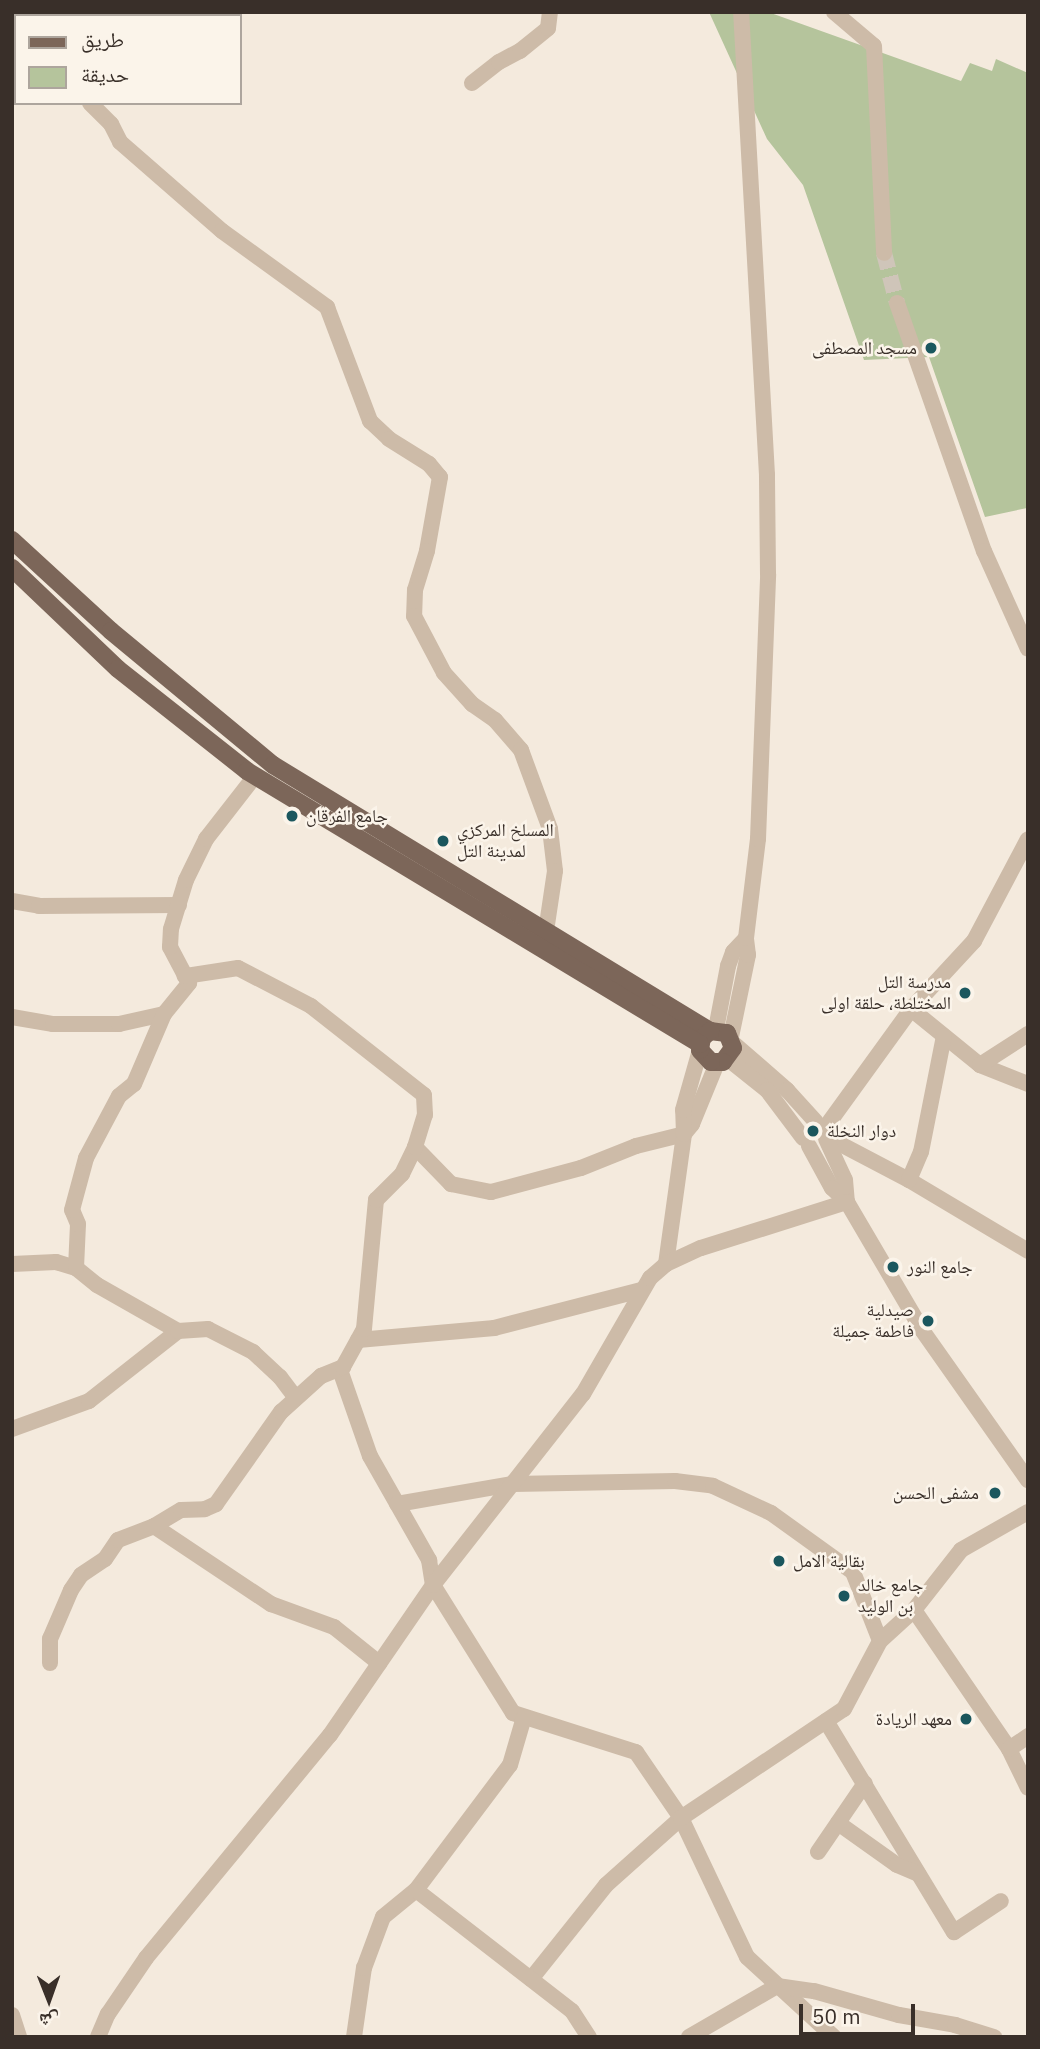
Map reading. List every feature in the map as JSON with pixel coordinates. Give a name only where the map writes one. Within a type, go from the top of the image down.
[{"type":"main road","points":[[12,540],[111,631],[273,765],[546,931],[717,1044]]},
{"type":"main road","points":[[12,568],[118,669],[255,776],[717,1044]]},
{"type":"street","points":[[472,83],[499,62],[520,51],[548,28],[550,12]]},
{"type":"street","points":[[666,1264],[684,1134],[683,1110],[717,1044],[747,970],[746,938],[758,839],[768,574],[767,475],[741,12]]},
{"type":"street","points":[[838,13],[874,46],[884,253]]},
{"type":"street","points":[[92,105],[111,124],[120,142],[222,231],[327,307],[370,421],[389,439],[429,464],[440,477],[427,551],[415,590],[414,616],[444,673],[472,704],[495,720],[521,750],[550,829],[555,871],[546,931]]},
{"type":"street","points":[[897,303],[984,551],[1028,649]]},
{"type":"street","points":[[76,1268],[78,1224],[72,1210],[86,1158],[119,1096],[134,1084],[164,1014],[189,983],[170,947],[186,880],[206,839],[255,776]]},
{"type":"street","points":[[823,1132],[911,1009],[974,941],[1028,839]]},
{"type":"street","points":[[12,901],[39,906],[178,905]]},
{"type":"street","points":[[50,1663],[50,1639],[71,1590],[81,1575],[105,1559],[118,1539],[154,1525],[181,1510],[205,1509],[216,1504],[258,1442],[296,1398],[321,1376],[340,1370],[364,1329],[376,1200],[402,1174],[415,1147],[425,1115],[424,1095],[311,1006],[238,968],[185,976]]},
{"type":"street","points":[[911,1009],[981,1065],[1028,1084]]},
{"type":"street","points":[[12,1017],[53,1024],[119,1024],[164,1014]]},
{"type":"street","points":[[981,1065],[1028,1034]]},
{"type":"street","points":[[909,1180],[921,1152],[944,1036]]},
{"type":"street","points":[[717,1044],[787,1090],[823,1132],[845,1180],[847,1202]]},
{"type":"street","points":[[717,1044],[767,1090],[806,1142],[832,1188],[847,1202],[922,1330],[1028,1480]]},
{"type":"street","points":[[806,1142],[807,1125],[909,1180],[1028,1251]]},
{"type":"street","points":[[415,1147],[451,1184],[491,1192],[581,1168],[636,1146],[684,1134]]},
{"type":"street","points":[[98,2037],[108,2014],[146,1958],[330,1735],[433,1585],[583,1394],[641,1290],[666,1264],[701,1248],[847,1202]]},
{"type":"street","points":[[12,1264],[56,1262],[76,1268],[97,1284],[178,1331],[208,1329],[253,1352],[280,1377],[296,1398]]},
{"type":"street","points":[[358,1340],[494,1328],[641,1290]]},
{"type":"street","points":[[12,1429],[89,1401],[178,1331]]},
{"type":"street","points":[[340,1370],[370,1456],[429,1560],[433,1585],[513,1713],[636,1752],[681,1818],[747,1957],[834,2037]]},
{"type":"street","points":[[397,1504],[513,1484],[675,1480],[713,1486],[771,1514],[853,1572],[880,1641]]},
{"type":"street","points":[[531,1979],[606,1885],[681,1818],[844,1709],[880,1641],[914,1610],[961,1550],[1028,1512]]},
{"type":"street","points":[[154,1525],[271,1604],[334,1627],[379,1663]]},
{"type":"street","points":[[914,1610],[1009,1749],[1028,1788]]},
{"type":"street","points":[[354,2037],[364,1968],[383,1917],[416,1890],[510,1765],[524,1717]]},
{"type":"street","points":[[826,1721],[954,1932],[1001,1901]]},
{"type":"street","points":[[1009,1749],[1028,1737]]},
{"type":"street","points":[[817,1852],[866,1783]]},
{"type":"street","points":[[838,1823],[897,1865],[918,1874]]},
{"type":"street","points":[[416,1890],[572,2011],[589,2037]]},
{"type":"street","points":[[689,2037],[777,1986],[814,1991],[899,2015],[954,2025],[994,2037]]},
{"type":"street","points":[[12,2015],[19,2037]]},
{"type":"green space","points":[[709,12],[768,12],[961,81],[970,63],[992,71],[996,59],[1028,73],[1027,508],[985,517],[929,357],[864,360],[803,185],[767,139]]},
{"type":"tunnel","points":[[884,253],[897,303]]},
{"type":"place","name":"مسجد المصطفى","points":[[931,348]]},
{"type":"place","name":"جامع الفرقان","points":[[292,816]]},
{"type":"place","name":"المسلخ المركزي لمدينة التل","points":[[443,841]]},
{"type":"place","name":"مدرسة التل المختلطة، حلقة اولى","points":[[965,993]]},
{"type":"place","name":"دوار النخلة","points":[[813,1131]]},
{"type":"place","name":"جامع النور","points":[[893,1267]]},
{"type":"place","name":"صيدلية فاطمة جميلة","points":[[928,1321]]},
{"type":"place","name":"مشفى الحسن","points":[[995,1493]]},
{"type":"place","name":"بقالية الامل","points":[[779,1561]]},
{"type":"place","name":"جامع خالد بن الوليد","points":[[844,1596]]},
{"type":"place","name":"معهد الريادة","points":[[966,1719]]}]
